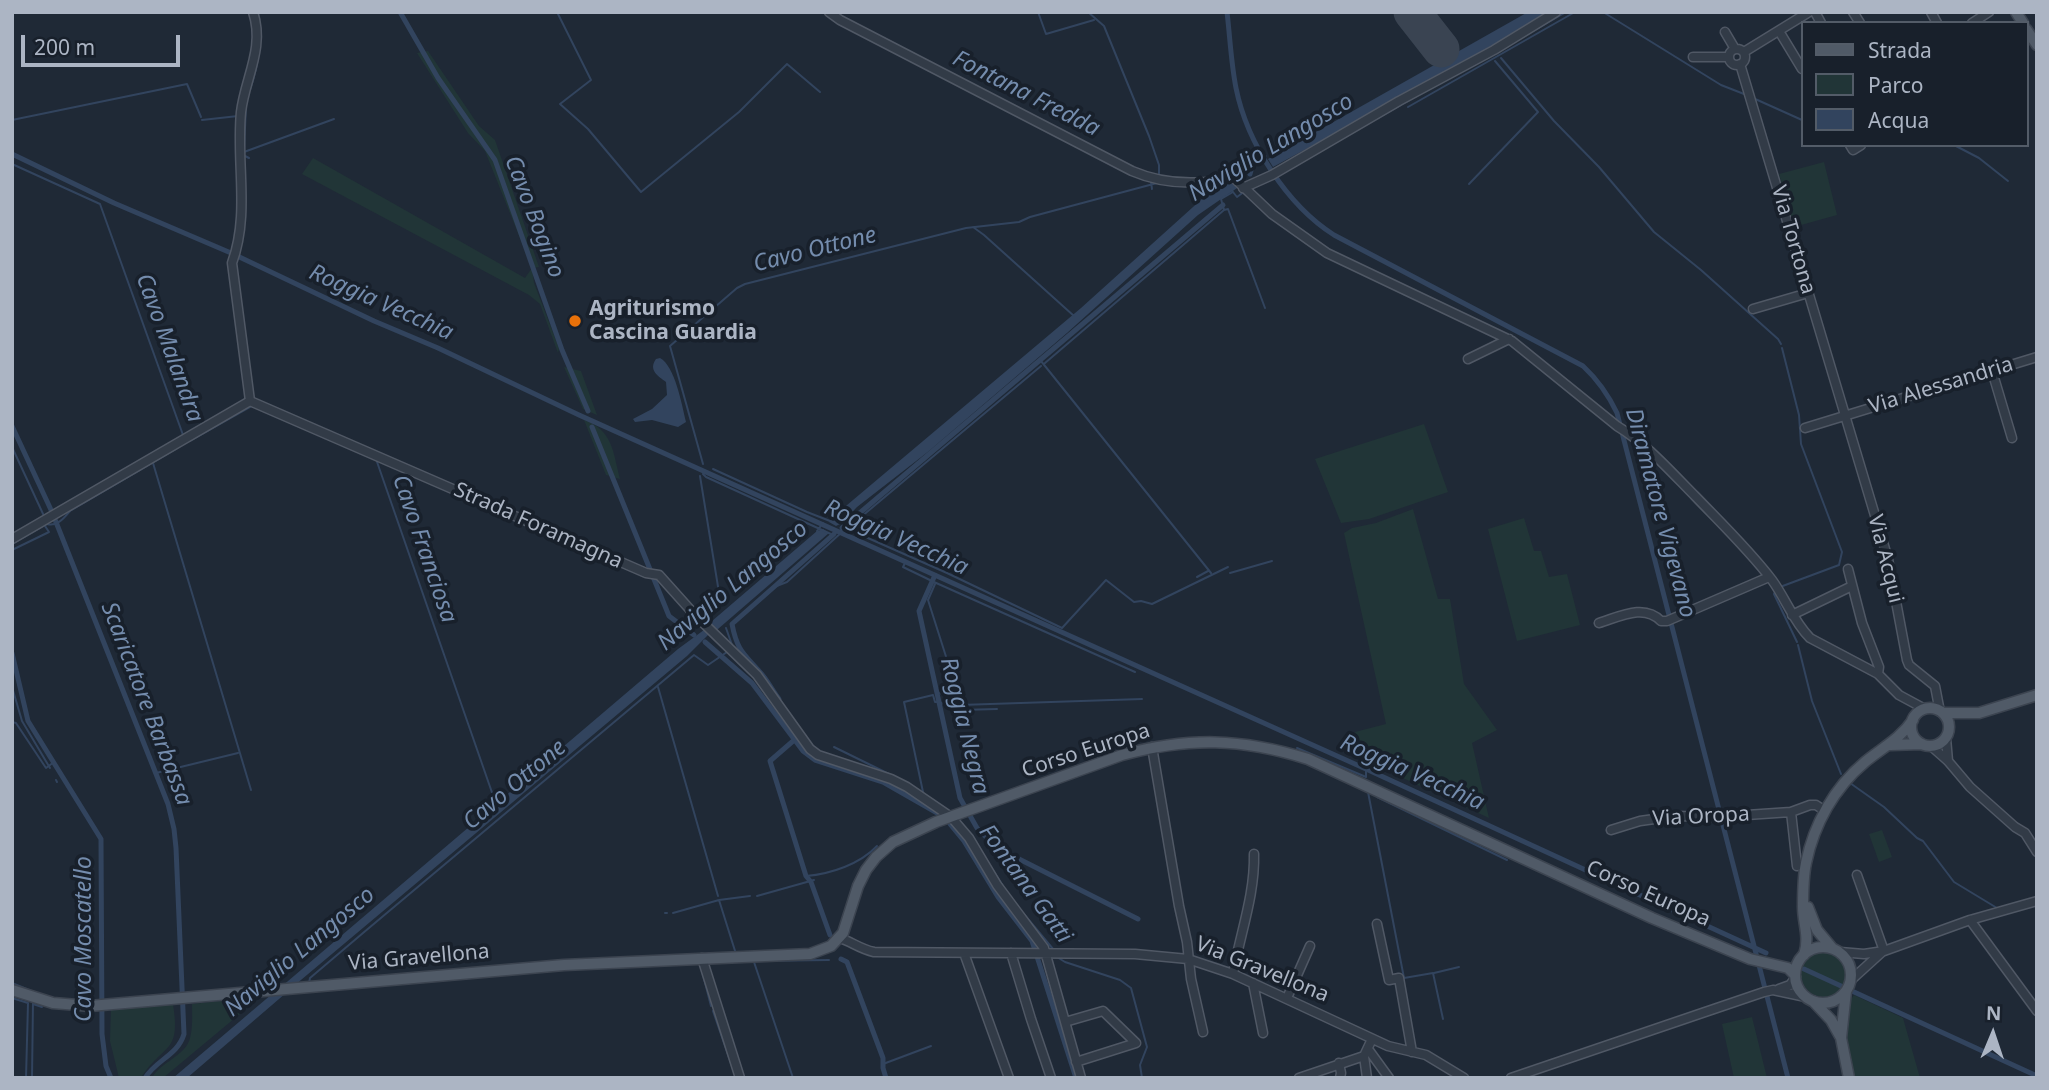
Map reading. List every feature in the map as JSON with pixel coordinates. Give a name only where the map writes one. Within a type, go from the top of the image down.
[{"type":"main road","points":[[1796,976],[1808,936],[1803,907],[1808,857],[1816,828],[1851,775],[1890,745],[1914,718],[1926,709],[1965,715],[2037,695]]},
{"type":"main road","points":[[1941,713],[1948,723],[1946,736]]},
{"type":"main road","points":[[1890,745],[1939,744],[1959,724],[1979,713]]},
{"type":"main road","points":[[1914,718],[1912,731],[1917,741],[1926,745]]},
{"type":"main road","name":"Corso Europa","points":[[844,930],[858,886],[876,857],[893,842],[951,817],[1122,755],[1152,747],[1212,741],[1273,748],[1308,759],[1652,918],[1751,959],[1770,963]]},
{"type":"main road","points":[[1804,894],[1811,919],[1848,962],[1848,987],[1843,1004],[1841,1038],[1849,1078]]},
{"type":"main road","name":"Via Gravellona","points":[[12,990],[66,1005],[102,1005],[564,965],[800,955],[831,946],[844,930]]},
{"type":"main road","points":[[1770,963],[1803,956],[1817,948],[1836,950]]},
{"type":"main road","points":[[1770,963],[1788,968],[1796,976],[1799,988],[1832,1020],[1841,1038]]},
{"type":"main road","points":[[1808,998],[1829,1002],[1848,987]]},
{"type":"street","points":[[12,539],[250,401],[232,272],[242,213],[241,114],[256,58],[257,40],[253,12]]},
{"type":"street","points":[[830,12],[840,20],[1132,171],[1152,179],[1170,181],[1206,182],[1229,177],[1272,214],[1327,253],[1509,339],[1626,431],[1664,465],[1729,531],[1769,577],[1782,594],[1792,615],[1810,638],[1878,674],[1899,695],[1926,709],[1936,692]]},
{"type":"street","points":[[1243,187],[1274,173],[1494,50],[1556,12]]},
{"type":"street","points":[[1693,57],[1729,57],[1809,12]]},
{"type":"street","points":[[1779,31],[1800,66]]},
{"type":"street","points":[[1725,32],[1745,60],[1740,64],[1732,63],[1729,57]]},
{"type":"street","name":"Via Tortona","points":[[1740,64],[1846,415]]},
{"type":"street","points":[[1753,309],[1808,293]]},
{"type":"street","points":[[1468,359],[1509,339]]},
{"type":"street","name":"Via Alessandria","points":[[1805,428],[2037,357]]},
{"type":"street","points":[[1992,371],[2012,438]]},
{"type":"street","name":"Strada Foramagna","points":[[250,401],[663,580],[694,614],[758,675],[800,736],[818,754],[891,779],[951,817]]},
{"type":"street","name":"Via Acqui","points":[[1846,415],[1892,575],[1907,660],[1913,669],[1932,682],[1936,692]]},
{"type":"street","points":[[1848,569],[1862,623],[1879,667],[1878,674]]},
{"type":"street","points":[[1599,623],[1643,611],[1654,613],[1661,621],[1671,620],[1769,577]]},
{"type":"street","points":[[1792,615],[1852,586]]},
{"type":"street","points":[[1936,692],[1941,713]]},
{"type":"street","points":[[1907,699],[1914,718]]},
{"type":"street","points":[[1946,736],[1948,761]]},
{"type":"street","points":[[1926,745],[1948,761],[1970,787],[2025,834],[2037,852]]},
{"type":"street","points":[[1152,747],[1203,1032]]},
{"type":"street","name":"Via Oropa","points":[[1611,830],[1655,819],[1791,812],[1810,805],[1816,805],[1825,811]]},
{"type":"street","points":[[1791,812],[1797,866]]},
{"type":"street","points":[[951,817],[976,846],[997,885],[1046,953],[1081,1078]]},
{"type":"street","points":[[1234,975],[1255,874],[1254,854]]},
{"type":"street","points":[[1857,875],[1884,951]]},
{"type":"street","points":[[1836,950],[1864,954],[1884,951],[1970,920],[2037,901]]},
{"type":"street","points":[[1970,920],[2037,1011]]},
{"type":"street","points":[[1377,924],[1389,980],[1399,978],[1412,1052]]},
{"type":"street","points":[[844,930],[861,949]]},
{"type":"street","name":"Via Gravellona","points":[[831,946],[964,953],[1154,955],[1188,959],[1253,983],[1372,1039],[1426,1055],[1464,1078]]},
{"type":"street","points":[[1287,998],[1310,946]]},
{"type":"street","points":[[1848,987],[1884,951]]},
{"type":"street","points":[[964,953],[1009,1078]]},
{"type":"street","points":[[1011,953],[1051,1078]]},
{"type":"street","points":[[702,958],[740,1078]]},
{"type":"street","points":[[1511,1078],[1790,985],[1796,976]]},
{"type":"street","points":[[1253,983],[1263,1033]]},
{"type":"street","points":[[1770,991],[1808,998]]},
{"type":"street","points":[[1065,1022],[1103,1012],[1136,1043],[1076,1062]]},
{"type":"street","points":[[1367,1078],[1366,1052],[1372,1039]]},
{"type":"street","points":[[1298,1078],[1366,1052]]},
{"type":"street","points":[[1366,1052],[1389,1078]]},
{"type":"street","points":[[1339,1063],[1342,1073],[1340,1078]]},
{"type":"green space","points":[[428,51],[479,126],[495,140],[539,267],[532,268],[485,151],[468,133],[417,53]]},
{"type":"green space","points":[[313,158],[525,278],[532,268],[534,283],[559,348],[558,353],[540,304],[529,295],[302,174]]},
{"type":"green space","points":[[1824,162],[1837,215],[1794,227],[1779,174]]},
{"type":"green space","points":[[564,367],[581,371],[597,415],[583,409]]},
{"type":"green space","points":[[584,420],[594,424],[606,436],[620,479],[606,475]]},
{"type":"green space","points":[[1424,424],[1448,492],[1369,519],[1341,523],[1315,459]]},
{"type":"green space","points":[[1413,509],[1438,599],[1450,599],[1464,684],[1497,730],[1472,743],[1489,818],[1362,759],[1355,732],[1386,724],[1344,533]]},
{"type":"green space","points":[[1524,518],[1534,551],[1541,551],[1549,577],[1567,574],[1580,625],[1517,641],[1488,529]]},
{"type":"green space","points":[[1882,830],[1892,857],[1879,862],[1869,834]]},
{"type":"green space","points":[[1824,951],[1841,957],[1847,974],[1841,991],[1824,997],[1807,991],[1801,974],[1807,957]]},
{"type":"green space","points":[[1854,995],[1903,1018],[1920,1078],[1854,1078],[1845,1024],[1846,1013]]},
{"type":"green space","points":[[248,998],[253,1003],[163,1078],[152,1078],[188,1044],[192,1029],[192,1004]]},
{"type":"green space","points":[[173,1004],[175,1032],[169,1047],[141,1078],[119,1078],[110,1041],[111,1007]]},
{"type":"green space","points":[[1752,1017],[1767,1078],[1734,1078],[1722,1024]]},
{"type":"water","points":[[1528,12],[1550,12],[1488,50],[1273,167],[1268,159]]},
{"type":"water","points":[[1235,180],[1240,186],[1198,215],[1067,333],[929,451],[857,507],[842,523],[836,526],[829,522],[1081,308],[1203,198]]},
{"type":"water","points":[[660,358],[670,369],[680,396],[686,422],[678,427],[652,420],[635,422],[633,419],[652,409],[667,395],[666,382],[657,375],[653,366],[656,359]]},
{"type":"water","points":[[823,529],[829,533],[718,629],[713,630],[709,626],[817,531]]},
{"type":"water","points":[[708,627],[712,631],[687,656],[295,985],[281,987],[678,649]]},
{"type":"water","points":[[286,993],[187,1078],[173,1078],[272,994]]},
{"type":"waterway","points":[[250,90],[259,51],[258,12]]},
{"type":"waterway","name":"Cavo Bogino","points":[[400,12],[438,78],[495,160],[562,350],[588,411]]},
{"type":"waterway","points":[[557,12],[591,80],[560,104],[588,129],[641,192],[739,112],[787,64],[820,92]]},
{"type":"waterway","points":[[1038,12],[1046,34],[1094,20]]},
{"type":"waterway","points":[[1088,12],[1104,26],[1149,136],[1159,165],[1159,175]]},
{"type":"waterway","name":"Diramatore Vigevano","points":[[1227,12],[1241,109],[1259,151],[1300,207],[1334,235],[1583,366],[1614,406],[1788,1078]]},
{"type":"waterway","points":[[1506,47],[1566,12]]},
{"type":"waterway","points":[[1408,107],[1575,12]]},
{"type":"waterway","points":[[1603,12],[1721,85],[1744,94]]},
{"type":"waterway","points":[[1501,58],[1654,232],[1701,270],[1781,344]]},
{"type":"waterway","points":[[1469,184],[1538,112],[1495,61]]},
{"type":"waterway","points":[[12,120],[187,84],[201,117]]},
{"type":"waterway","points":[[1378,118],[1431,88]]},
{"type":"waterway","points":[[1753,98],[1800,119]]},
{"type":"waterway","points":[[246,105],[244,152],[334,119]]},
{"type":"waterway","points":[[202,120],[238,116]]},
{"type":"waterway","name":"Fontana Fredda","points":[[1080,140],[1112,157]]},
{"type":"waterway","points":[[1958,147],[1979,158],[2008,181]]},
{"type":"waterway","name":"Roggia Vecchia","points":[[12,154],[579,415],[1366,769],[1766,953]]},
{"type":"waterway","points":[[245,156],[249,158]]},
{"type":"waterway","name":"Naviglio Langosco","points":[[1250,174],[1253,163],[1264,156]]},
{"type":"waterway","name":"Cavo Malandra","points":[[12,164],[100,204],[183,435]]},
{"type":"waterway","name":"Fontana Fredda","points":[[1151,182],[1152,189]]},
{"type":"waterway","name":"Cavo Ottone","points":[[703,464],[670,346],[737,288],[966,228],[1019,222],[1157,183]]},
{"type":"waterway","name":"Naviglio Langosco","points":[[1231,189],[1233,192],[1221,199],[1224,210],[1228,209],[1265,308]]},
{"type":"waterway","name":"Naviglio Langosco","points":[[1233,192],[1237,197],[1245,191]]},
{"type":"waterway","name":"Naviglio Langosco","points":[[842,528],[1223,205]]},
{"type":"waterway","points":[[1045,363],[1224,210]]},
{"type":"waterway","name":"Cavo Ottone","points":[[973,227],[1074,316]]},
{"type":"waterway","points":[[1780,587],[1839,565],[1842,552],[1801,444],[1799,415],[1782,348]]},
{"type":"waterway","points":[[1041,361],[1211,573]]},
{"type":"waterway","points":[[849,527],[1041,366]]},
{"type":"waterway","name":"Cavo Franciosa","points":[[190,441],[252,406]]},
{"type":"waterway","name":"Scaricatore Barbassa","points":[[12,426],[52,512],[168,804],[174,829],[184,1034],[177,1047],[145,1078]]},
{"type":"waterway","name":"Cavo Bogino","points":[[592,427],[669,616],[694,635]]},
{"type":"waterway","points":[[12,447],[44,516]]},
{"type":"waterway","name":"Cavo Malandra","points":[[12,544],[47,524],[57,523],[70,511],[176,449]]},
{"type":"waterway","name":"Cavo Franciosa","points":[[376,459],[496,804]]},
{"type":"waterway","points":[[153,463],[251,790]]},
{"type":"waterway","name":"Naviglio Langosco","points":[[713,469],[830,521]]},
{"type":"waterway","name":"Naviglio Langosco","points":[[704,471],[706,477],[833,535]]},
{"type":"waterway","name":"Cavo Ottone","points":[[700,476],[721,605]]},
{"type":"waterway","name":"Naviglio Langosco","points":[[817,531],[823,523]]},
{"type":"waterway","points":[[12,550],[49,532],[45,526]]},
{"type":"waterway","points":[[843,527],[1062,628],[1106,580],[1134,602],[1152,604],[1228,567]]},
{"type":"waterway","points":[[774,587],[787,582],[842,532]]},
{"type":"waterway","points":[[779,699],[765,677],[741,650],[732,624],[834,534]]},
{"type":"waterway","points":[[1230,573],[1272,561]]},
{"type":"waterway","points":[[905,563],[903,567],[934,582],[1135,672]]},
{"type":"waterway","points":[[1197,577],[1208,571]]},
{"type":"waterway","name":"Roggia Negra","points":[[935,575],[919,611],[960,798],[977,828],[992,843],[1017,858],[1138,919]]},
{"type":"waterway","points":[[935,584],[928,600],[963,710]]},
{"type":"waterway","points":[[1776,590],[1774,594],[1797,642]]},
{"type":"waterway","name":"Cavo Ottone","points":[[726,628],[732,645]]},
{"type":"waterway","name":"Cavo Bogino","points":[[705,642],[752,683],[803,751],[815,760],[883,782],[939,814]]},
{"type":"waterway","points":[[1798,645],[1812,701],[1841,774]]},
{"type":"waterway","name":"Cavo Ottone","points":[[309,983],[310,978],[694,655],[708,665],[727,652]]},
{"type":"waterway","name":"Cavo Moscatello","points":[[12,653],[28,721],[101,839],[102,1034],[106,1066],[111,1078]]},
{"type":"waterway","points":[[12,687],[22,721],[50,768]]},
{"type":"waterway","points":[[658,687],[718,896]]},
{"type":"waterway","points":[[935,690],[960,705],[1142,699]]},
{"type":"waterway","name":"Fontana Gatti","points":[[923,792],[904,702],[933,695],[935,702],[960,710],[997,709]]},
{"type":"waterway","points":[[12,722],[16,723],[46,768],[54,762]]},
{"type":"waterway","points":[[800,735],[770,761],[806,876],[811,882],[830,935]]},
{"type":"waterway","name":"Fontana Gatti","points":[[834,747],[893,776]]},
{"type":"waterway","points":[[1297,748],[1366,777],[1366,769]]},
{"type":"waterway","points":[[156,773],[238,753]]},
{"type":"waterway","points":[[1850,783],[1884,807],[1923,841],[1954,882],[1997,908]]},
{"type":"waterway","name":"Fontana Gatti","points":[[913,787],[946,809]]},
{"type":"waterway","points":[[1368,792],[1404,978],[1433,973],[1443,1019]]},
{"type":"waterway","points":[[1377,797],[1507,860]]},
{"type":"waterway","name":"Cavo Bogino","points":[[950,824],[964,841],[998,897],[1032,941],[1076,1078]]},
{"type":"waterway","points":[[806,876],[844,867],[877,846]]},
{"type":"waterway","name":"Fontana Gatti","points":[[991,867],[1003,886]]},
{"type":"waterway","points":[[757,896],[814,880]]},
{"type":"waterway","points":[[673,913],[719,900],[750,896]]},
{"type":"waterway","points":[[719,900],[736,954]]},
{"type":"waterway","name":"Fontana Gatti","points":[[1023,913],[1053,949]]},
{"type":"waterway","name":"Fontana Gatti","points":[[1057,957],[1120,980],[1131,988],[1147,1047],[1140,1065],[1142,1078]]},
{"type":"waterway","points":[[841,959],[847,962],[883,1058],[886,1078]]},
{"type":"waterway","points":[[756,961],[829,960]]},
{"type":"waterway","points":[[754,962],[793,1078]]},
{"type":"waterway","points":[[700,963],[711,1006]]},
{"type":"waterway","points":[[1434,973],[1459,967]]},
{"type":"waterway","name":"Roggia Vecchia","points":[[1804,969],[2037,1076]]},
{"type":"waterway","points":[[12,983],[34,992]]},
{"type":"waterway","points":[[12,998],[28,1003]]},
{"type":"waterway","points":[[32,1078],[33,1001]]},
{"type":"waterway","points":[[26,1078],[28,1003]]},
{"type":"waterway","points":[[33,1004],[42,1007]]},
{"type":"waterway","points":[[713,1011],[736,1078]]},
{"type":"waterway","points":[[883,1064],[931,1046]]},
{"type":"runway","points":[[1412,12],[1441,49]]},
{"type":"place","name":"Agriturismo Cascina Guardia","points":[[575,321]]}]
